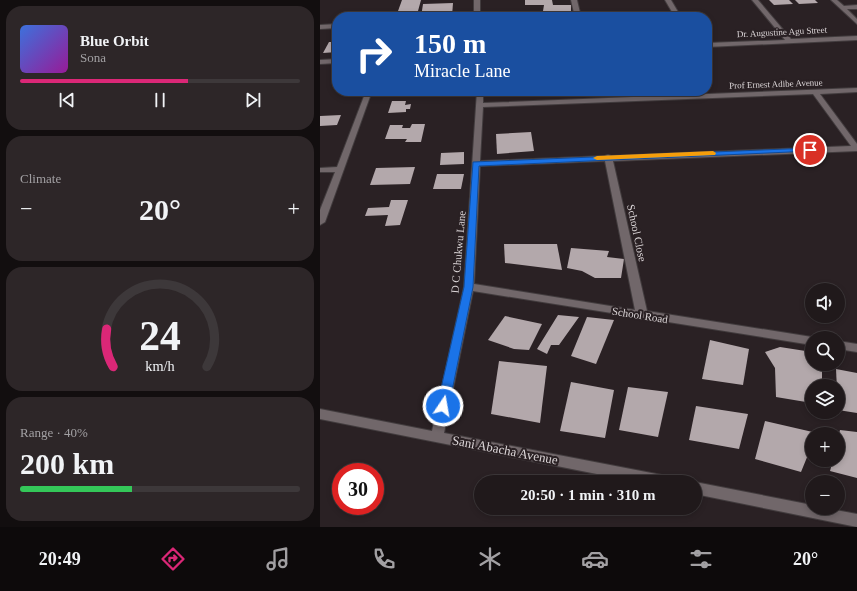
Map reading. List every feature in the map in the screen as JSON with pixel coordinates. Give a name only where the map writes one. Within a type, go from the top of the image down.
[{"type":"street","points":[[477,0],[477,12]]},
{"type":"street","points":[[574,0],[577,12]]},
{"type":"street","points":[[668,0],[675,12]]},
{"type":"street","points":[[755,0],[789,41]]},
{"type":"street","points":[[834,0],[857,22]]},
{"type":"street","points":[[844,8],[857,7]]},
{"type":"street","points":[[320,27],[332,26]]},
{"type":"street","name":"Dr. Augustine Agu Street","points":[[712,45],[857,38]]},
{"type":"street","points":[[320,62],[332,61]]},
{"type":"street","name":"Prof Ernest Adibe Avenue","points":[[712,96],[857,90]]},
{"type":"street","points":[[815,92],[857,148]]},
{"type":"street","points":[[320,222],[367,96]]},
{"type":"street","name":"D C Chukwu Lane","points":[[437,436],[468,287],[480,96]]},
{"type":"street","name":"Prof Ernest Adibe Avenue","points":[[479,105],[712,96]]},
{"type":"street","points":[[476,164],[608,157],[857,148]]},
{"type":"street","name":"School Close","points":[[608,157],[642,315]]},
{"type":"street","points":[[320,170],[340,169]]},
{"type":"street","name":"School Road","points":[[468,287],[805,341]]},
{"type":"street","points":[[845,346],[857,348]]},
{"type":"street","name":"Sani Abacha Avenue","points":[[320,414],[632,475]]},
{"type":"street","points":[[702,489],[857,521]]},
{"type":"building","points":[[402,0],[421,0],[418,11],[398,11]]},
{"type":"building","points":[[525,0],[552,0],[553,5],[571,5],[571,11],[543,11],[544,5],[525,5]]},
{"type":"building","points":[[769,0],[789,0],[793,4],[774,5]]},
{"type":"building","points":[[795,0],[815,0],[818,3],[799,4]]},
{"type":"building","points":[[453,3],[452,12],[422,12],[423,4]]},
{"type":"building","points":[[329,42],[332,42],[332,52],[323,53]]},
{"type":"building","points":[[392,101],[406,101],[405,105],[411,104],[410,109],[406,109],[406,112],[388,113]]},
{"type":"building","points":[[341,115],[337,125],[320,126],[320,116]]},
{"type":"building","points":[[412,124],[425,124],[421,142],[405,142],[407,139],[385,139],[390,125],[403,125],[402,128],[410,128]]},
{"type":"building","points":[[531,132],[534,151],[497,154],[496,134]]},
{"type":"building","points":[[464,152],[464,164],[440,165],[441,153]]},
{"type":"building","points":[[415,167],[410,184],[370,185],[376,168]]},
{"type":"building","points":[[437,174],[464,174],[461,189],[433,189]]},
{"type":"building","points":[[391,200],[408,200],[400,225],[385,226],[388,215],[365,216],[368,208],[389,207]]},
{"type":"building","points":[[504,244],[557,244],[562,270],[505,263]]},
{"type":"building","points":[[571,248],[609,251],[607,257],[624,259],[621,278],[595,278],[582,271],[567,268]]},
{"type":"building","points":[[558,315],[579,317],[559,345],[551,345],[547,354],[537,349]]},
{"type":"building","points":[[505,316],[542,324],[529,350],[514,349],[488,340]]},
{"type":"building","points":[[587,317],[614,320],[596,364],[571,356]]},
{"type":"building","points":[[710,340],[749,349],[743,385],[702,379]]},
{"type":"building","points":[[780,347],[805,351],[805,371],[822,371],[822,379],[805,379],[805,402],[776,397],[775,368],[765,352]]},
{"type":"building","points":[[499,361],[547,366],[540,423],[491,414]]},
{"type":"building","points":[[836,371],[857,373],[857,413],[845,411],[845,379],[836,379]]},
{"type":"building","points":[[571,382],[614,390],[605,438],[560,431]]},
{"type":"building","points":[[628,387],[668,392],[658,437],[619,430]]},
{"type":"building","points":[[696,406],[748,414],[739,449],[689,440]]},
{"type":"building","points":[[765,421],[805,430],[805,462],[801,472],[755,459]]},
{"type":"building","points":[[845,431],[857,432],[857,478],[830,471],[831,467],[845,467]]},
{"type":"slow traffic","points":[[597,158],[713,153]]},
{"type":"route","points":[[443,406],[468,287],[476,164],[608,157],[810,150]]}]
